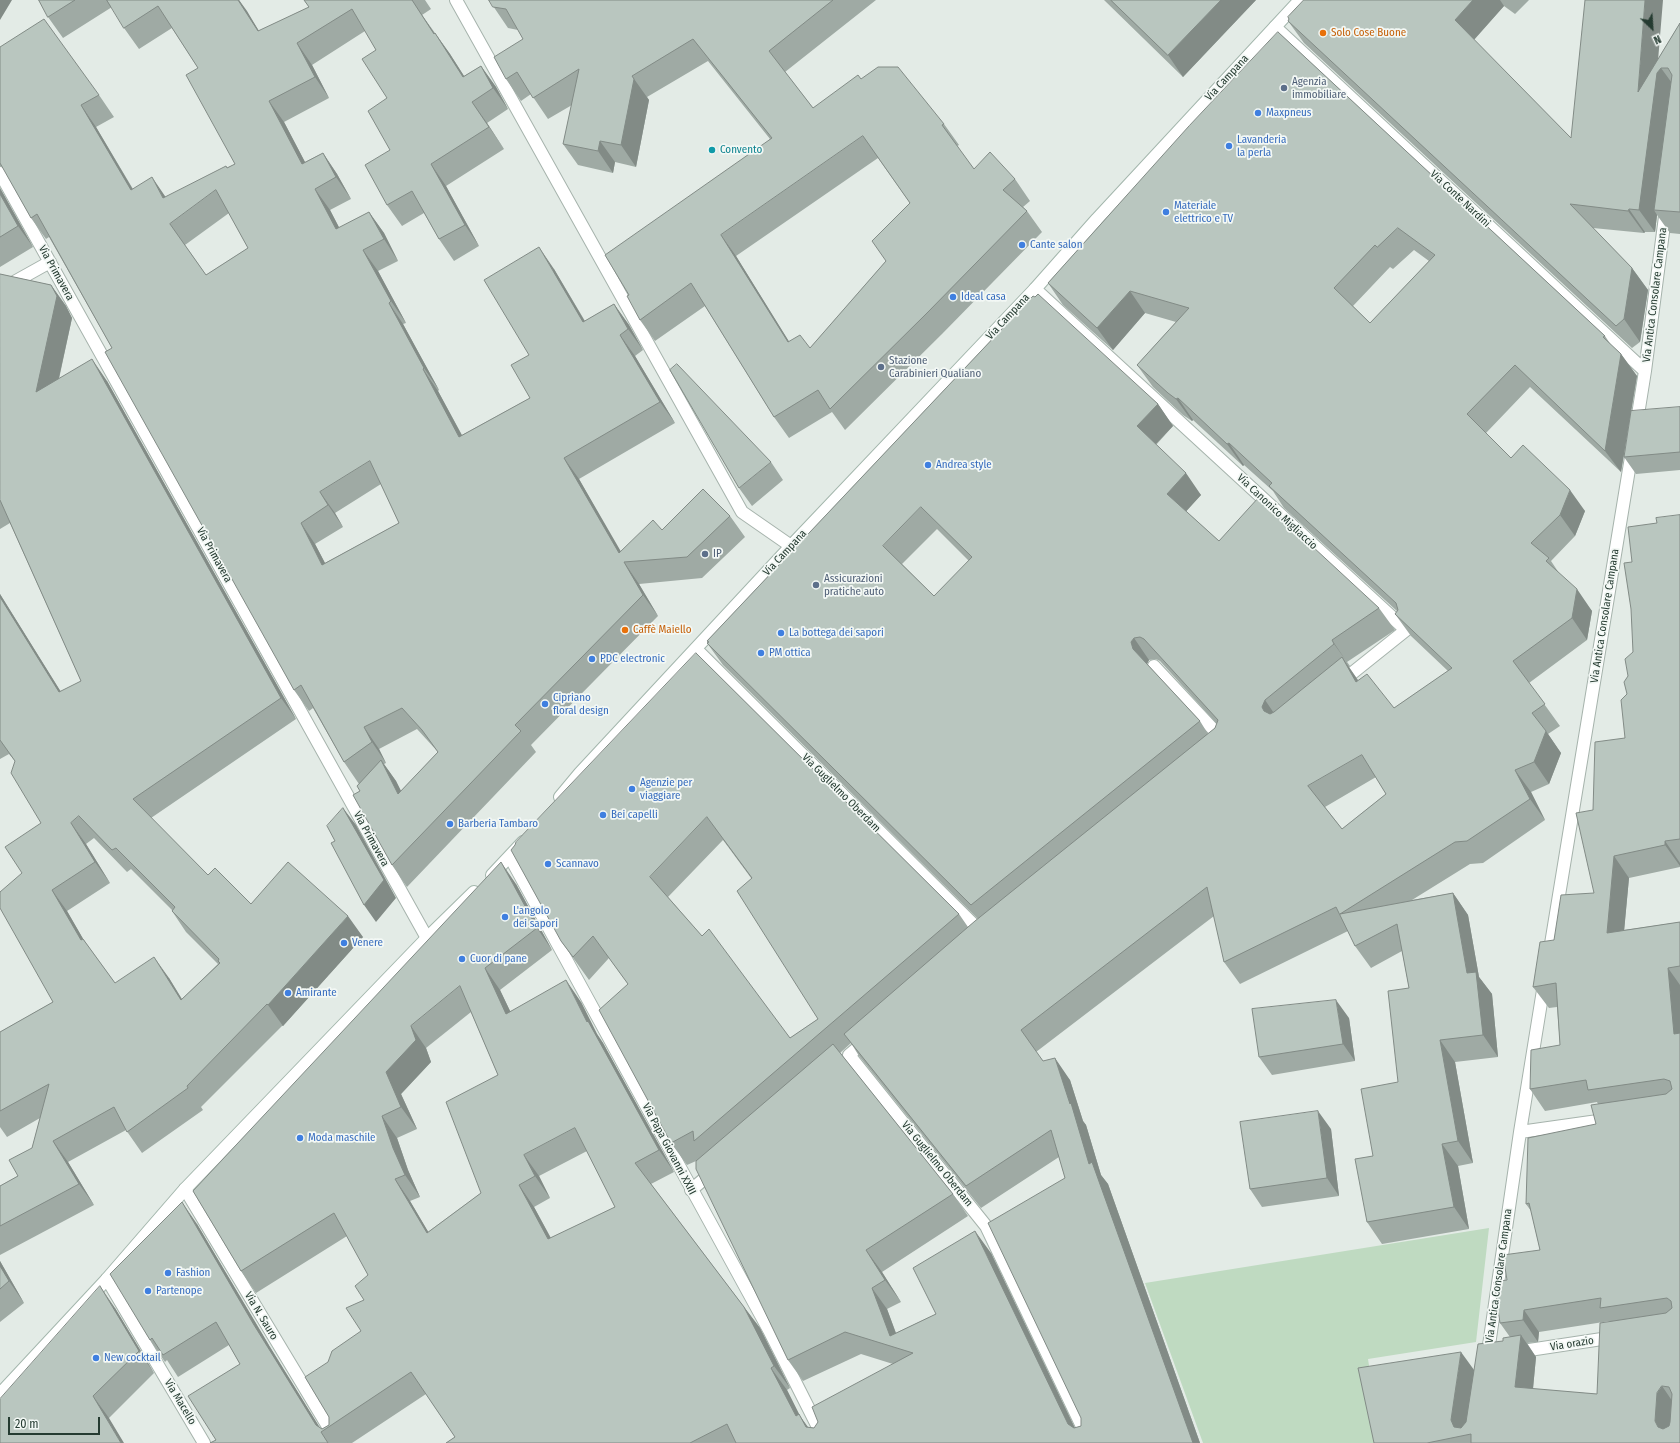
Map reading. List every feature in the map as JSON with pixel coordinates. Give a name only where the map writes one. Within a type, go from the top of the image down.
[{"type":"street","points":[[456,0],[742,512],[791,546]]},
{"type":"street","name":"Via Campana","points":[[550,809],[580,773],[791,546],[1035,288],[1300,0]]},
{"type":"street","name":"Via Conte Nardini","points":[[1275,27],[1645,371]]},
{"type":"street","name":"Via Primavera","points":[[0,173],[427,938]]},
{"type":"street","name":"Via Antica Consolare Campana","points":[[1485,1372],[1520,1132],[1645,371],[1667,199]]},
{"type":"street","points":[[0,290],[50,262]]},
{"type":"street","name":"Via Canonico Migliaccio","points":[[1035,288],[1406,630],[1333,689]]},
{"type":"street","name":"Via Guglielmo Oberdam","points":[[696,649],[986,937]]},
{"type":"street","points":[[1154,666],[1226,744],[1220,749]]},
{"type":"street","points":[[0,1394],[107,1279],[185,1190],[427,938],[510,857],[530,833]]},
{"type":"street","name":"Via Papa Giovanni XXIII","points":[[510,857],[769,1330],[826,1443]]},
{"type":"street","points":[[838,1065],[873,1034]]},
{"type":"street","name":"Via Guglielmo Oberdam","points":[[849,1055],[986,1226],[1090,1443]]},
{"type":"street","points":[[1520,1132],[1627,1116]]},
{"type":"street","points":[[692,1190],[727,1160]]},
{"type":"street","name":"Via N. Sauro","points":[[185,1190],[338,1443]]},
{"type":"street","name":"Via Macello","points":[[107,1279],[204,1443]]},
{"type":"street","name":"Via orazio","points":[[1487,1357],[1626,1335]]},
{"type":"green space","points":[[1489,1228],[1476,1342],[1368,1359],[1381,1443],[1203,1443],[1145,1283]]},
{"type":"building","points":[[39,0],[75,0],[48,17]]},
{"type":"building","points":[[107,0],[238,0],[258,31],[309,7],[304,0],[412,0],[463,77],[481,66],[493,88],[472,102],[489,127],[431,164],[465,225],[439,239],[412,191],[387,205],[365,165],[390,150],[368,111],[387,98],[362,59],[376,50],[352,9],[297,43],[315,77],[269,101],[302,164],[323,153],[336,177],[315,189],[336,229],[369,212],[384,239],[363,250],[391,301],[389,303],[459,437],[530,398],[511,365],[529,355],[484,280],[539,247],[583,322],[614,304],[628,329],[620,335],[660,402],[564,458],[619,553],[653,520],[662,530],[703,489],[730,516],[687,557],[624,562],[643,595],[515,725],[521,731],[392,865],[353,795],[360,791],[357,786],[381,760],[398,794],[438,752],[422,730],[402,708],[364,727],[372,742],[344,762],[301,685],[294,690],[105,352],[112,348],[37,214],[31,218],[0,163],[0,47],[44,19],[99,95],[81,105],[131,190],[152,177],[163,198],[226,166],[227,168],[235,164],[186,75],[198,68],[158,6],[124,28]],"holes":[[[216,190],[248,248],[206,275],[170,224]],[[370,461],[399,523],[322,565],[301,523],[328,505],[320,492]]]},
{"type":"building","points":[[489,0],[833,0],[769,51],[813,108],[858,75],[861,79],[878,67],[898,67],[944,124],[942,125],[974,169],[990,152],[1015,179],[1003,190],[1027,211],[830,409],[818,390],[774,417],[691,283],[640,320],[627,296],[629,295],[605,255],[772,138],[693,39],[632,76],[634,79],[621,145],[600,141],[598,151],[563,144],[579,69],[533,98],[517,72],[506,79],[494,57],[523,39],[506,9],[493,7]],"holes":[[[863,136],[910,203],[872,241],[886,261],[810,348],[800,335],[788,342],[721,235]]]},
{"type":"building","points":[[1111,0],[1221,0],[1168,55]]},
{"type":"building","points":[[1304,0],[1473,0],[1455,20],[1571,138],[1585,0],[1645,0],[1638,92],[1680,23],[1680,212],[1654,210],[1672,75],[1668,68],[1661,68],[1657,73],[1639,210],[1629,209],[1628,211],[1570,204],[1632,268],[1624,319],[1616,326],[1288,21],[1288,17]]},
{"type":"building","points":[[1278,32],[1605,336],[1603,337],[1621,354],[1605,451],[1515,365],[1467,414],[1511,458],[1523,445],[1570,490],[1560,515],[1531,543],[1549,558],[1546,561],[1577,589],[1572,618],[1513,661],[1545,704],[1532,713],[1546,731],[1534,762],[1515,770],[1530,799],[1467,841],[1455,842],[1340,914],[1453,893],[1467,973],[1476,972],[1483,1035],[1440,1040],[1458,1141],[1442,1144],[1454,1207],[1367,1222],[1355,1159],[1373,1156],[1361,1089],[1398,1082],[1388,991],[1409,988],[1397,924],[1355,946],[1336,907],[1224,962],[1207,887],[1021,1030],[1043,1061],[1055,1058],[1070,1104],[1071,1103],[1089,1164],[1092,1162],[1193,1443],[736,1443],[727,1424],[690,1443],[446,1443],[455,1437],[411,1372],[321,1432],[328,1443],[210,1443],[216,1440],[188,1396],[240,1364],[216,1322],[163,1355],[152,1338],[150,1340],[110,1274],[182,1202],[254,1325],[316,1425],[322,1429],[329,1425],[329,1417],[305,1377],[328,1362],[332,1351],[361,1331],[346,1308],[364,1300],[355,1286],[368,1275],[334,1213],[241,1271],[193,1191],[501,862],[537,928],[485,968],[506,1014],[566,980],[587,1022],[588,1021],[659,1150],[635,1163],[744,1307],[774,1366],[771,1368],[796,1416],[799,1414],[806,1427],[814,1428],[818,1422],[812,1407],[913,1353],[845,1332],[788,1360],[696,1169],[696,1161],[833,1044],[953,1194],[866,1250],[885,1280],[872,1288],[890,1336],[936,1314],[913,1268],[975,1231],[1068,1424],[1074,1428],[1081,1426],[1081,1418],[988,1223],[1065,1178],[1051,1130],[966,1186],[844,1034],[975,921],[1215,728],[1218,720],[1144,639],[1140,637],[1134,638],[1131,642],[1133,649],[1200,721],[971,905],[707,643],[709,642],[707,641],[1033,296],[1035,297],[1038,294],[1158,404],[1137,426],[1186,473],[1167,494],[1219,541],[1259,497],[1379,608],[1332,640],[1334,644],[1265,700],[1262,707],[1264,711],[1270,714],[1274,712],[1342,657],[1356,682],[1367,674],[1394,708],[1452,668],[1395,614],[1398,610],[1396,603],[1269,486],[1272,483],[1229,443],[1227,444],[1178,398],[1176,399],[1168,393],[1137,365],[1189,308],[1130,291],[1097,328],[1048,283],[1189,126]],"holes":[[[1398,228],[1435,255],[1370,323],[1334,288],[1375,245],[1377,247]],[[921,507],[972,557],[934,596],[883,546]],[[1362,755],[1386,794],[1342,829],[1308,786]],[[460,986],[498,1075],[446,1102],[481,1193],[427,1233],[395,1179],[405,1175],[393,1148],[382,1116],[401,1107],[386,1072],[416,1040],[411,1026]],[[575,1128],[615,1207],[548,1239],[519,1185],[535,1176],[524,1155]]]},
{"type":"building","points":[[0,194],[18,226],[0,237]]},
{"type":"building","points":[[0,274],[51,285],[57,296],[36,392],[92,359],[281,698],[133,799],[208,875],[215,868],[251,904],[288,862],[348,916],[268,1005],[267,1004],[187,1086],[188,1088],[127,1132],[114,1107],[53,1141],[79,1184],[0,1226],[0,1186],[18,1176],[9,1160],[32,1148],[49,1084],[0,1111],[0,1032],[53,1002],[0,908],[0,892],[22,873],[5,847],[41,823],[11,773],[15,761],[0,740],[0,597],[59,692],[81,681],[0,500]],"holes":[[[79,816],[112,850],[116,848],[175,907],[172,911],[219,959],[218,961],[220,963],[181,1000],[154,957],[115,983],[83,939],[81,940],[52,890],[95,862],[71,823]]]},
{"type":"building","points":[[677,364],[771,462],[739,488],[670,370]]},
{"type":"building","points":[[1680,407],[1680,452],[1624,457],[1631,411]]},
{"type":"building","points":[[1680,515],[1680,839],[1665,841],[1665,845],[1614,856],[1607,933],[1680,922],[1680,966],[1668,968],[1674,1034],[1680,1033],[1680,1443],[1471,1443],[1471,1434],[1427,1443],[1374,1443],[1358,1368],[1461,1352],[1451,1420],[1454,1427],[1461,1428],[1466,1422],[1478,1344],[1503,1341],[1503,1338],[1521,1335],[1515,1387],[1597,1394],[1600,1323],[1666,1313],[1672,1308],[1671,1301],[1667,1298],[1600,1308],[1601,1298],[1524,1310],[1523,1320],[1500,1323],[1494,1282],[1507,1280],[1503,1255],[1540,1250],[1529,1203],[1526,1204],[1528,1138],[1596,1124],[1591,1105],[1666,1094],[1672,1089],[1670,1081],[1664,1079],[1588,1090],[1586,1080],[1530,1089],[1531,1050],[1560,1045],[1556,983],[1533,987],[1540,942],[1554,940],[1561,895],[1594,893],[1576,813],[1593,810],[1595,742],[1625,738],[1621,700],[1627,694],[1624,682],[1628,676],[1625,659],[1633,652],[1631,609],[1624,563],[1632,562],[1628,527],[1657,523],[1656,518]],"holes":[[[1662,1386],[1669,1387],[1672,1394],[1670,1422],[1669,1426],[1663,1429],[1658,1427],[1655,1421],[1657,1393]]]},
{"type":"building","points":[[696,653],[959,914],[694,1141],[693,1131],[671,1143],[599,1010],[628,984],[593,936],[573,957],[561,941],[511,850],[516,842]],"holes":[[[707,817],[752,878],[737,891],[818,1019],[790,1038],[709,929],[702,936],[650,877]]]},
{"type":"building","points":[[343,808],[384,880],[364,905],[331,843],[335,841],[327,826]]},
{"type":"building","points":[[1336,1000],[1343,1044],[1259,1057],[1252,1009]]},
{"type":"building","points":[[1318,1111],[1327,1178],[1250,1189],[1240,1122]]},
{"type":"building","points":[[0,1266],[9,1281],[0,1289]]},
{"type":"building","points":[[100,1286],[139,1351],[93,1396],[121,1443],[0,1443],[0,1399]]},
{"type":"place","name":"Solo Cose Buone","points":[[1323,33]]},
{"type":"place","name":"Agenzia immobiliare","points":[[1284,88]]},
{"type":"place","name":"Maxpneus","points":[[1258,113]]},
{"type":"place","name":"Lavanderia la perla","points":[[1229,146]]},
{"type":"place","name":"Convento","points":[[712,150]]},
{"type":"place","name":"Materiale elettrico e TV","points":[[1166,212]]},
{"type":"place","name":"Cante salon","points":[[1022,245]]},
{"type":"place","name":"Ideal casa","points":[[953,297]]},
{"type":"place","name":"Stazione Carabinieri Qualiano","points":[[881,367]]},
{"type":"place","name":"Andrea style","points":[[928,465]]},
{"type":"place","name":"IP","points":[[705,554]]},
{"type":"place","name":"Assicurazioni pratiche auto","points":[[816,585]]},
{"type":"place","name":"Caffè Maiello","points":[[625,630]]},
{"type":"place","name":"La bottega dei sapori","points":[[781,633]]},
{"type":"place","name":"PM ottica","points":[[761,653]]},
{"type":"place","name":"PDC electronic","points":[[592,659]]},
{"type":"place","name":"Cipriano floral design","points":[[545,704]]},
{"type":"place","name":"Agenzie per viaggiare","points":[[632,789]]},
{"type":"place","name":"Bei capelli","points":[[603,815]]},
{"type":"place","name":"Barberia Tambaro","points":[[450,824]]},
{"type":"place","name":"Scannavo","points":[[548,864]]},
{"type":"place","name":"L'angolo dei sapori","points":[[505,917]]},
{"type":"place","name":"Venere","points":[[344,943]]},
{"type":"place","name":"Cuor di pane","points":[[462,959]]},
{"type":"place","name":"Amirante","points":[[288,993]]},
{"type":"place","name":"Moda maschile","points":[[300,1138]]},
{"type":"place","name":"Fashion","points":[[168,1273]]},
{"type":"place","name":"Partenope","points":[[148,1291]]},
{"type":"place","name":"New cocktail","points":[[96,1358]]}]
